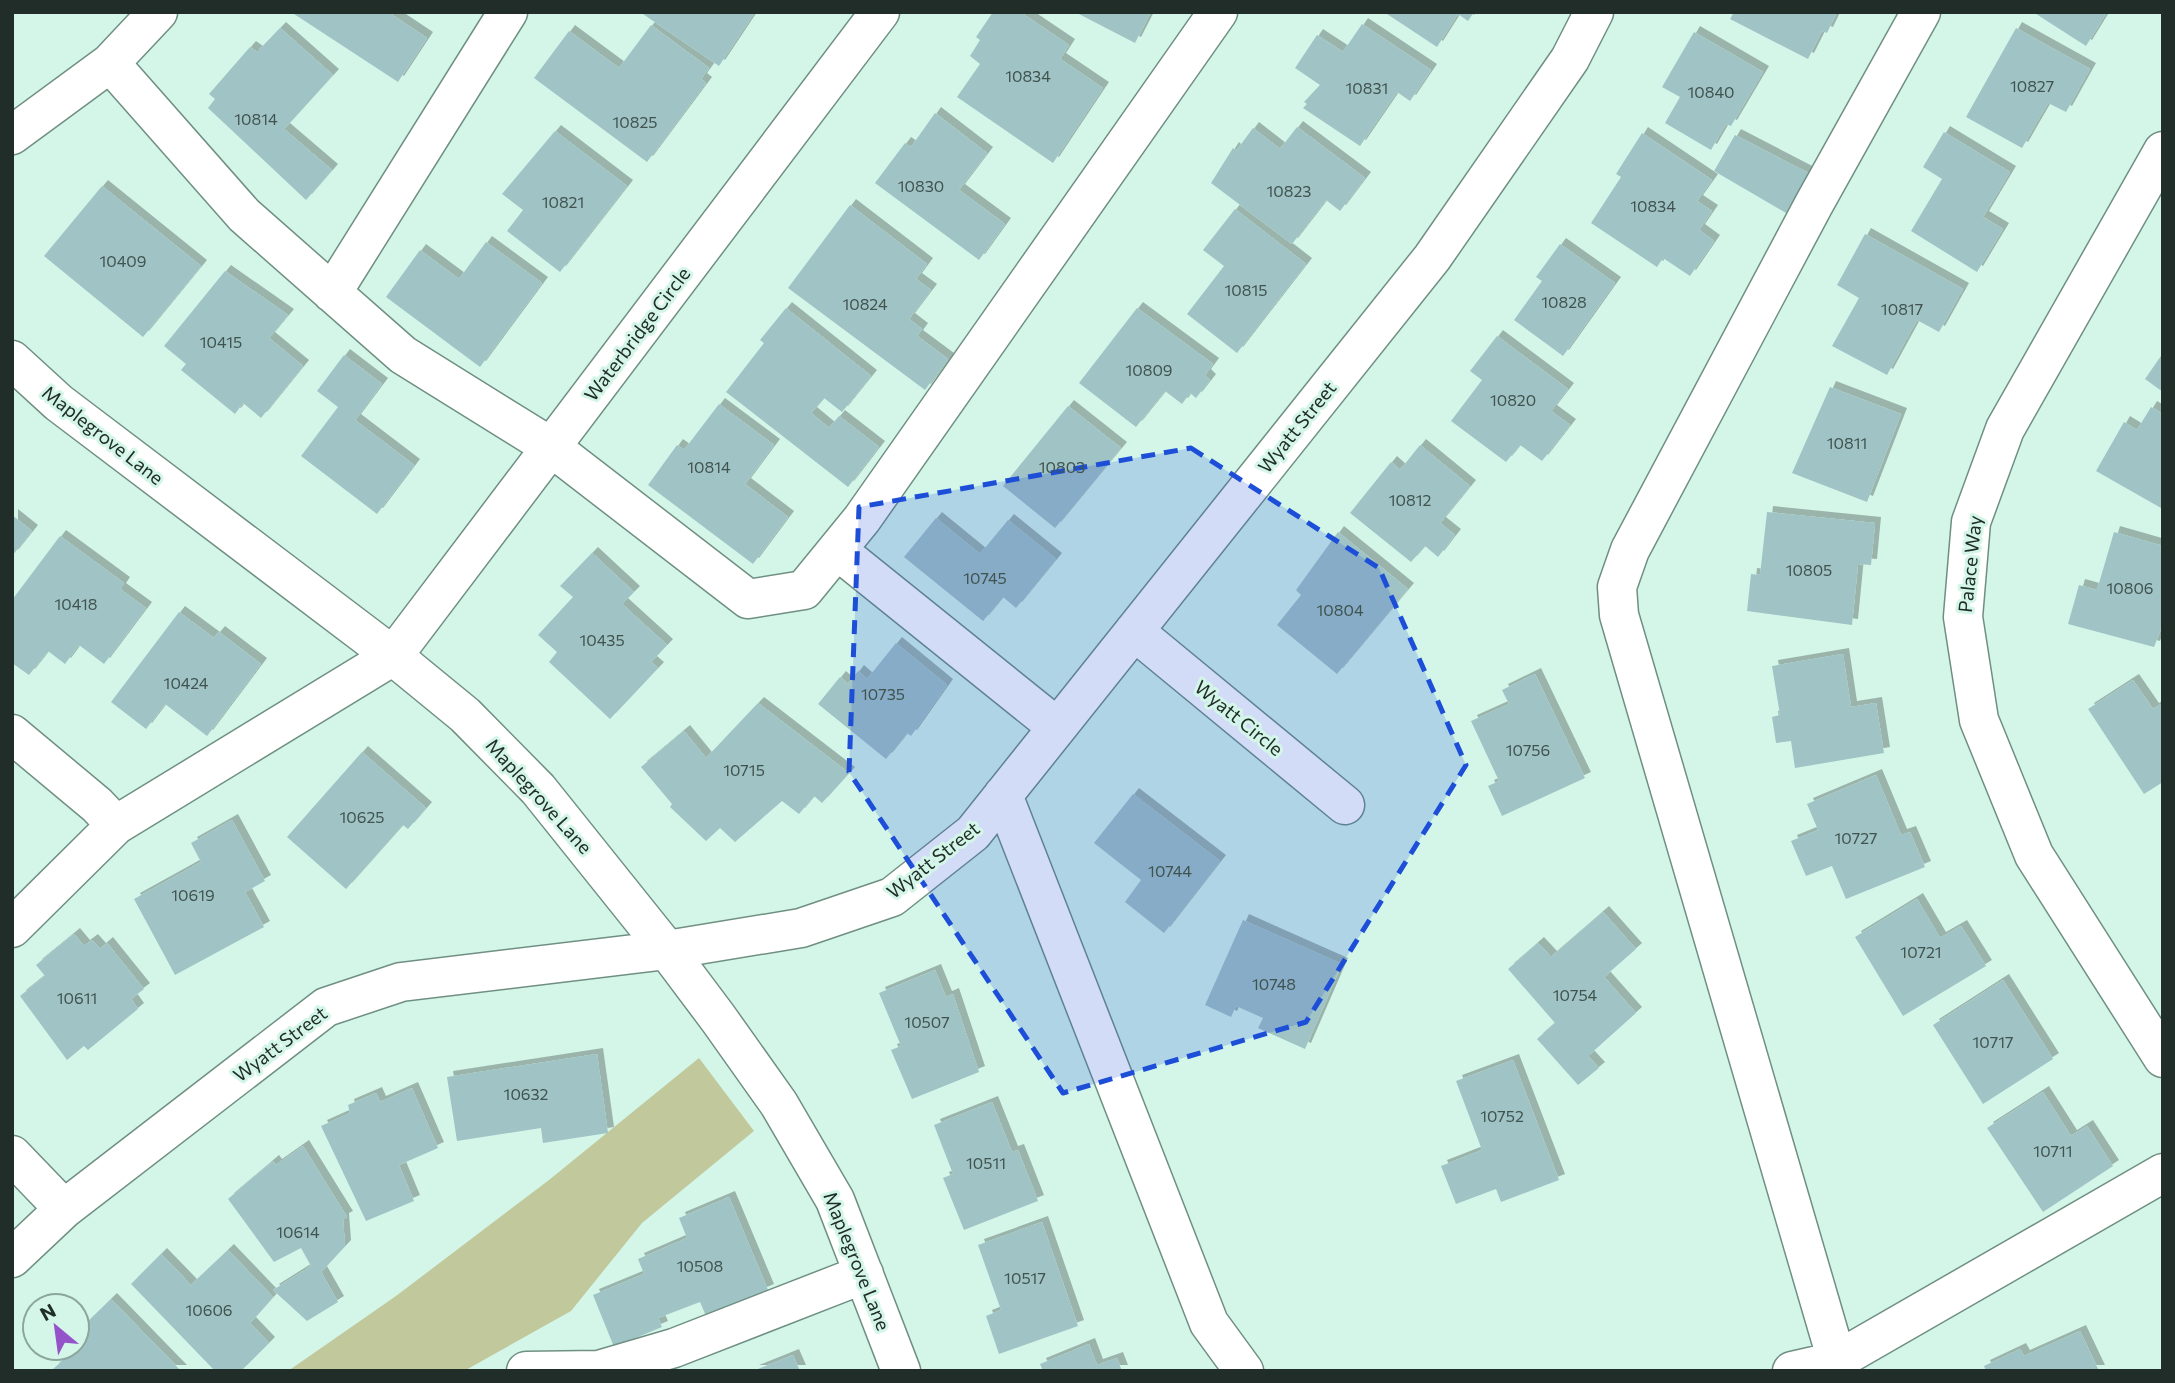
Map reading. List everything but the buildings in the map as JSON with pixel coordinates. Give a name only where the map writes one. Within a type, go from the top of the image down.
[{"type":"street","points":[[12,135],[110,62],[158,12]]},
{"type":"street","points":[[332,293],[508,12]]},
{"type":"street","name":"Waterbridge Circle","points":[[393,656],[880,12]]},
{"type":"street","points":[[110,62],[244,215],[403,355],[551,447],[748,599],[804,590],[862,519],[1217,12]]},
{"type":"street","name":"Wyatt Street","points":[[12,1258],[64,1209],[326,1007],[401,982],[667,950],[801,928],[891,897],[973,833],[1432,258],[1570,59],[1594,12]]},
{"type":"street","points":[[1838,1366],[1619,615],[1617,587],[1630,550],[1814,204],[1921,12]]},
{"type":"street","name":"Palace Way","points":[[2163,151],[2005,429],[1971,522],[1963,617],[1979,720],[2034,855],[2163,1058]]},
{"type":"street","name":"Maplegrove Lane","points":[[12,360],[59,403],[393,656],[465,715],[538,789],[667,950],[779,1104],[835,1199],[901,1371]]},
{"type":"street","points":[[837,550],[1057,727]]},
{"type":"street","name":"Wyatt Circle","points":[[1134,631],[1345,805]]},
{"type":"street","points":[[12,928],[116,825],[393,656]]},
{"type":"street","points":[[12,734],[97,805],[116,825]]},
{"type":"street","points":[[1003,795],[1209,1323],[1244,1371]]},
{"type":"street","points":[[12,1155],[64,1209]]},
{"type":"street","points":[[1792,1371],[1838,1366],[2163,1173]]},
{"type":"street","points":[[526,1371],[599,1370],[674,1348],[864,1274]]},
{"type":"highlighted area","points":[[1191,448],[1379,568],[1466,765],[1306,1022],[1063,1093],[849,772],[859,507]]},
{"type":"green space","points":[[699,1058],[754,1131],[642,1223],[571,1311],[464,1371],[288,1371],[396,1296],[549,1180]]}]
